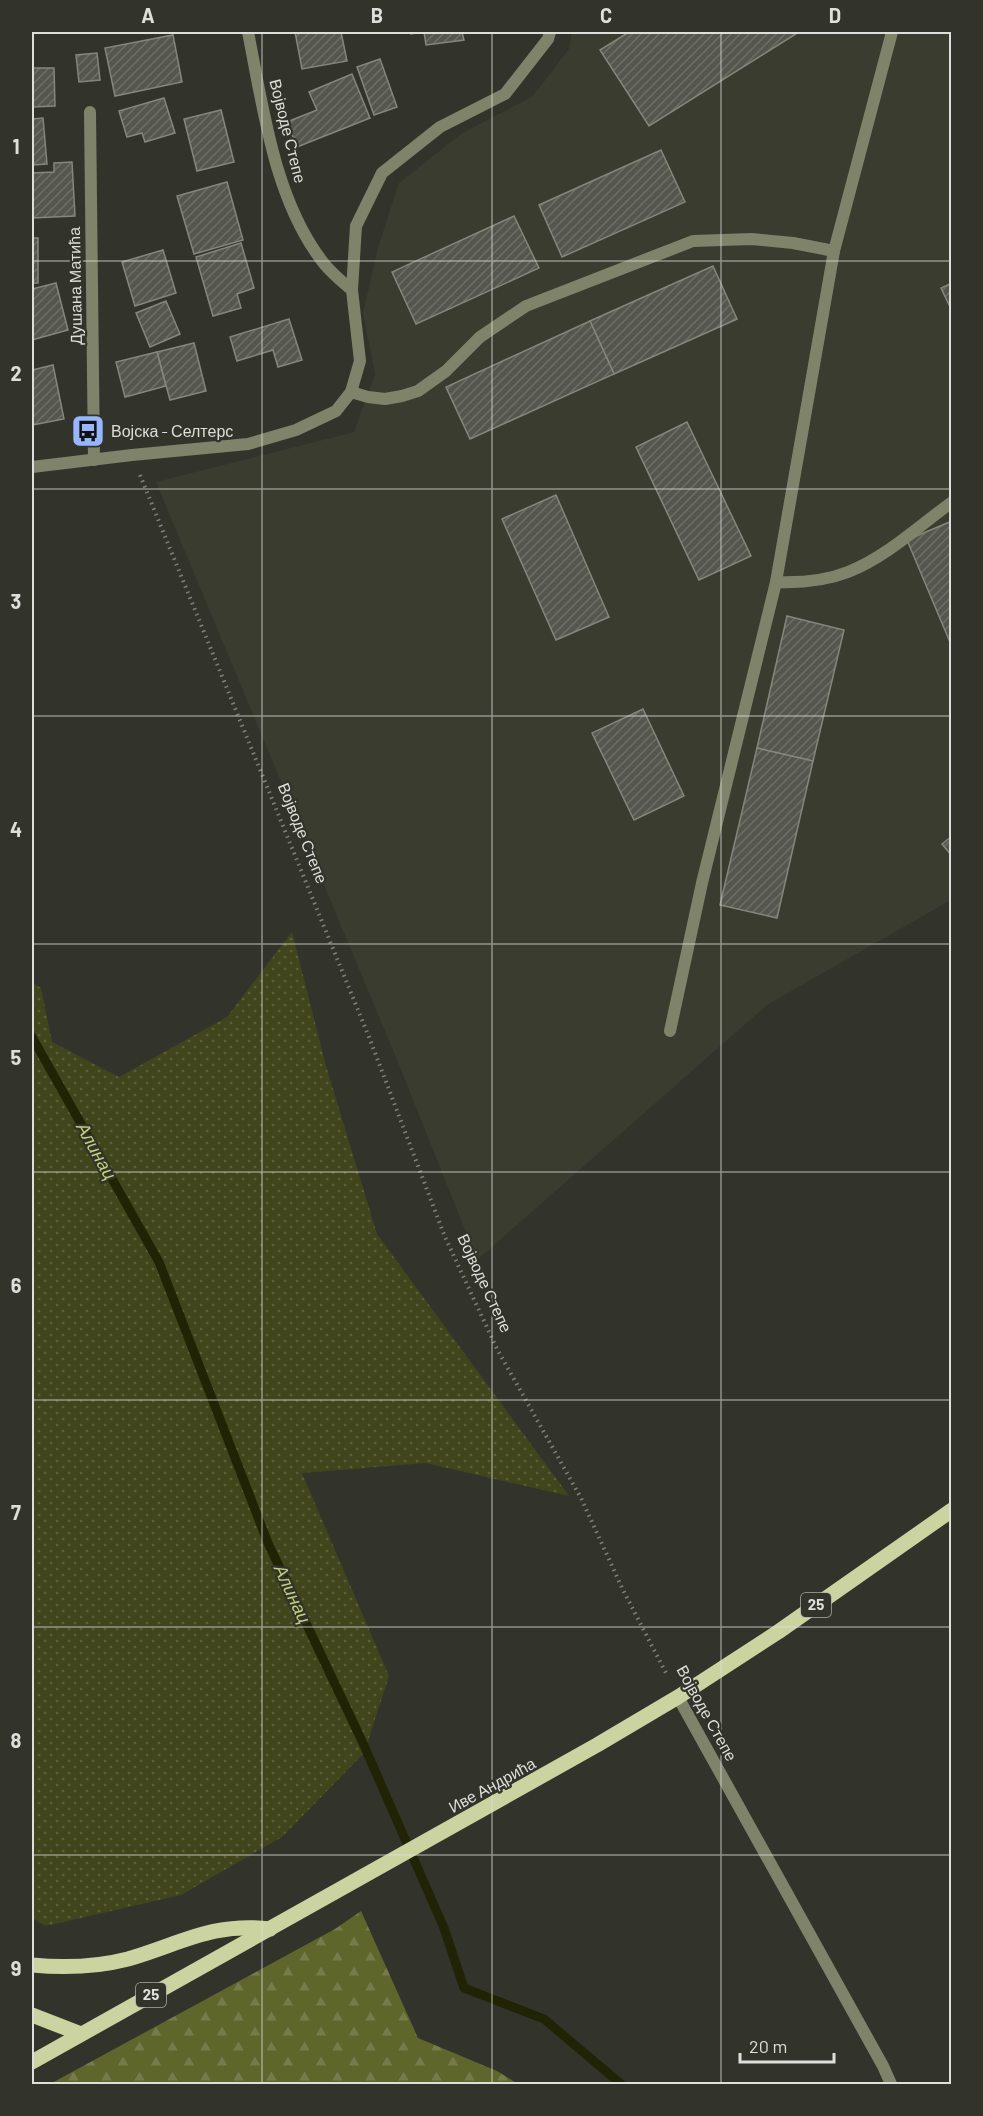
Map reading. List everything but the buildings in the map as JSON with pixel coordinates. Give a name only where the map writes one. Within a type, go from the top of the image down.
[{"type":"main road","name":"Иве Андрића","points":[[32,2062],[587,1751],[778,1632],[951,1510]]},
{"type":"main road","points":[[32,1965],[93,1965],[125,1959],[213,1931],[247,1926],[270,1929]]},
{"type":"main road","points":[[32,2015],[81,2034]]},
{"type":"street","name":"Војводе Степе","points":[[248,32],[268,136],[286,192],[323,262],[351,290]]},
{"type":"street","points":[[32,467],[248,444],[296,430],[336,411],[351,392],[360,361],[351,290],[356,225],[382,172],[440,127],[505,94],[548,39],[550,32]]},
{"type":"street","points":[[670,1031],[702,883],[776,582],[834,251],[892,32]]},
{"type":"street","name":"Душана Матића","points":[[90,112],[94,460]]},
{"type":"street","points":[[351,392],[368,398],[385,399],[418,391],[446,371],[480,337],[526,306],[693,241],[752,239],[793,243],[834,251]]},
{"type":"street","points":[[776,582],[809,582],[849,572],[871,561],[951,502]]},
{"type":"street","name":"Војводе Степе","points":[[678,1696],[883,2066],[891,2085]]},
{"type":"path","name":"Војводе Степе","points":[[132,455],[369,1037],[445,1237],[497,1349],[581,1498],[623,1590],[678,1696]]},
{"type":"shaded area","points":[[572,32],[951,32],[951,900],[767,1005],[477,1260],[397,1060],[156,482],[354,432],[375,374],[363,313],[379,244],[399,183],[461,134],[533,96],[569,49]]},
{"type":"green space","points":[[292,932],[326,1066],[377,1234],[569,1496],[426,1463],[302,1473],[389,1676],[364,1753],[282,1837],[181,1895],[46,1926],[32,1918],[32,982],[41,988],[52,1042],[119,1077],[227,1017]]},
{"type":"green space","points":[[361,1911],[418,2038],[497,2071],[518,2084],[50,2084],[335,1929]]},
{"type":"waterway","name":"Алинац","points":[[32,1037],[159,1262],[268,1543],[362,1741],[444,1928],[464,1988],[544,2019],[621,2084]]},
{"type":"place","name":"Војска - Селтерс","points":[[88,431]]}]
